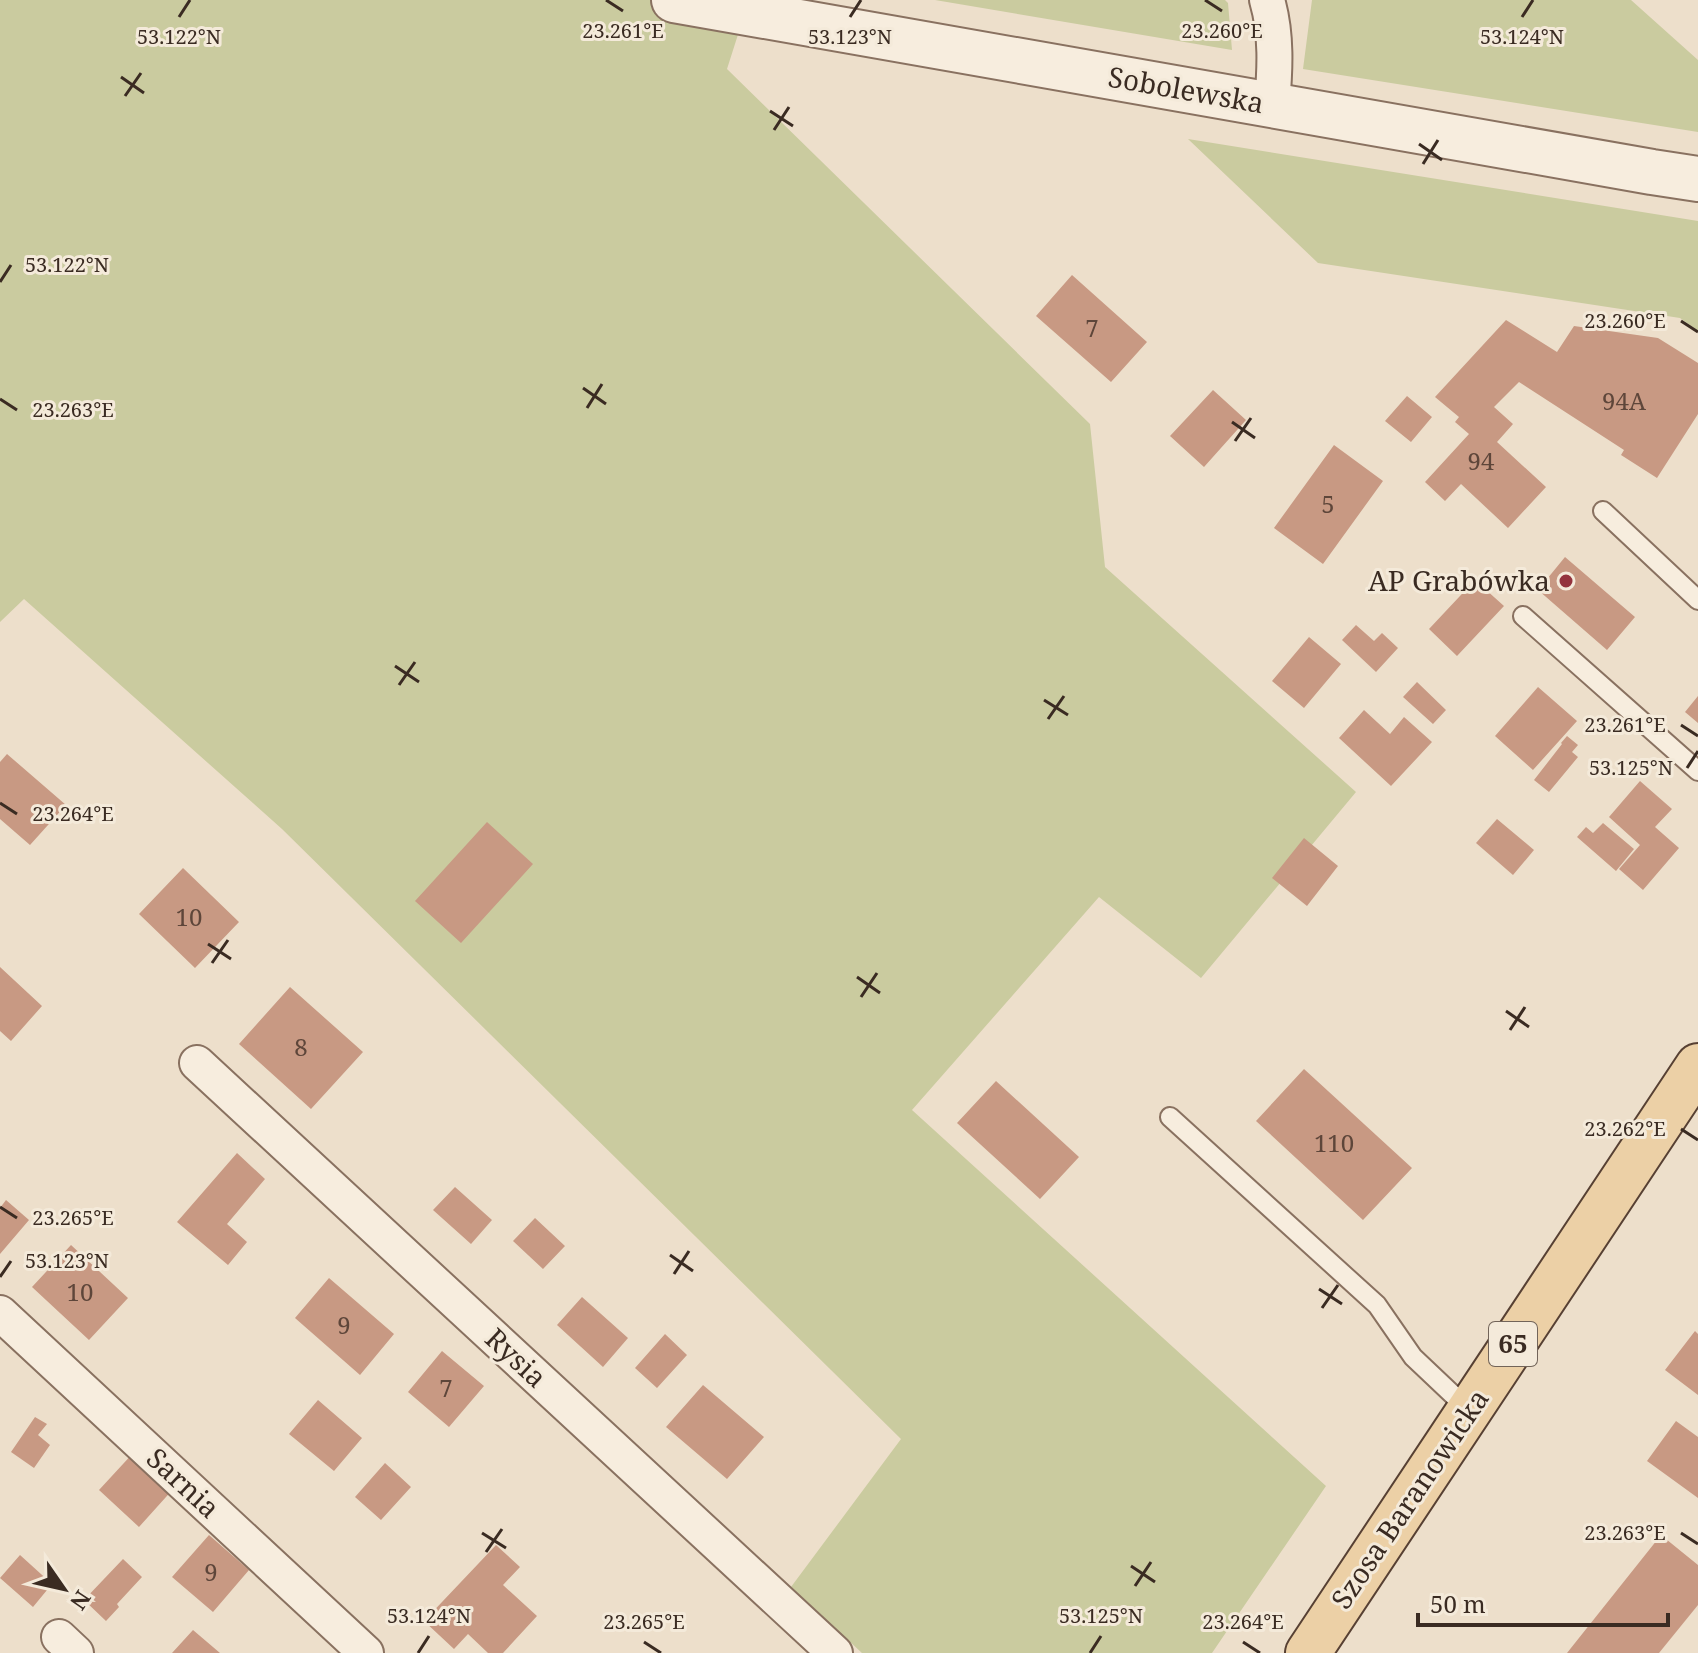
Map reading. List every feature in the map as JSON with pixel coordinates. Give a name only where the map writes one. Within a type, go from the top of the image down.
[{"type":"main road","name":"Szosa Baranowicka","points":[[1308,1653],[1698,1066]]},
{"type":"street","name":"Sobolewska","points":[[674,0],[1698,179]]},
{"type":"street","points":[[1267,0],[1274,22],[1272,105]]},
{"type":"street","name":"Rysia","points":[[197,1063],[835,1653]]},
{"type":"street","name":"Sarnia","points":[[0,1313],[366,1653]]},
{"type":"lane","points":[[1603,511],[1698,600]]},
{"type":"lane","points":[[1523,616],[1698,771]]},
{"type":"lane","points":[[1170,1117],[1377,1305],[1413,1357],[1469,1410]]},
{"type":"green space","points":[[0,0],[749,0],[727,69],[1090,424],[1105,567],[1356,792],[1201,978],[1099,897],[912,1110],[1326,1486],[1212,1653],[862,1653],[791,1587],[901,1439],[282,829],[24,599],[0,622]]},
{"type":"green space","points":[[935,0],[1225,0],[1228,3],[1232,50]]},
{"type":"green space","points":[[1312,0],[1631,0],[1698,60],[1698,132],[1303,69]]},
{"type":"green space","points":[[1188,139],[1698,221],[1698,331],[1680,318],[1318,263]]},
{"type":"building","points":[[1072,275],[1147,342],[1111,382],[1036,316]]},
{"type":"building","points":[[1506,320],[1557,352],[1574,326],[1658,338],[1698,363],[1698,414],[1657,478],[1621,455],[1624,450],[1519,382],[1494,407],[1513,424],[1497,442],[1546,487],[1508,528],[1461,484],[1445,501],[1425,482],[1469,434],[1455,422],[1459,417],[1435,397]]},
{"type":"building","points":[[1213,390],[1246,420],[1204,467],[1170,436]]},
{"type":"building","points":[[1407,396],[1432,417],[1411,442],[1385,421]]},
{"type":"building","points":[[1334,445],[1383,481],[1323,564],[1274,528]]},
{"type":"building","points":[[1565,557],[1635,617],[1607,650],[1538,590]]},
{"type":"building","points":[[1475,580],[1504,606],[1457,656],[1429,629]]},
{"type":"building","points":[[1356,625],[1374,641],[1382,633],[1398,648],[1376,672],[1342,640]]},
{"type":"building","points":[[1309,637],[1341,664],[1304,708],[1272,681]]},
{"type":"building","points":[[1417,682],[1446,710],[1433,724],[1403,697]]},
{"type":"building","points":[[1538,687],[1577,721],[1533,770],[1495,736]]},
{"type":"building","points":[[1698,696],[1698,723],[1685,712]]},
{"type":"building","points":[[1364,710],[1390,734],[1404,717],[1432,742],[1391,786],[1339,738]]},
{"type":"building","points":[[1567,736],[1578,745],[1572,752],[1578,757],[1549,792],[1534,780]]},
{"type":"building","points":[[7,754],[66,805],[30,845],[0,819],[0,762]]},
{"type":"building","points":[[1640,781],[1672,809],[1655,827],[1679,848],[1643,890],[1619,869],[1640,845],[1609,817]]},
{"type":"building","points":[[1497,819],[1534,850],[1513,875],[1476,843]]},
{"type":"building","points":[[487,822],[533,864],[461,943],[415,901]]},
{"type":"building","points":[[1603,823],[1634,849],[1616,871],[1577,837],[1586,827],[1593,833]]},
{"type":"building","points":[[1304,838],[1338,866],[1307,906],[1272,878]]},
{"type":"building","points":[[183,868],[239,922],[195,968],[139,914]]},
{"type":"building","points":[[0,967],[42,1006],[11,1041],[0,1031]]},
{"type":"building","points":[[290,987],[363,1052],[311,1109],[239,1044]]},
{"type":"building","points":[[1304,1069],[1412,1168],[1363,1220],[1256,1121]]},
{"type":"building","points":[[996,1081],[1079,1157],[1040,1199],[957,1123]]},
{"type":"building","points":[[237,1153],[265,1179],[227,1224],[247,1242],[228,1265],[177,1222]]},
{"type":"building","points":[[455,1187],[492,1220],[471,1244],[433,1210]]},
{"type":"building","points":[[6,1200],[29,1220],[0,1254],[0,1208]]},
{"type":"building","points":[[535,1218],[565,1246],[543,1269],[513,1241]]},
{"type":"building","points":[[71,1245],[128,1298],[89,1340],[32,1287]]},
{"type":"building","points":[[329,1278],[394,1334],[360,1375],[295,1318]]},
{"type":"building","points":[[582,1297],[628,1338],[603,1367],[557,1325]]},
{"type":"building","points":[[1695,1331],[1698,1334],[1698,1395],[1665,1370]]},
{"type":"building","points":[[665,1334],[687,1355],[657,1388],[635,1368]]},
{"type":"building","points":[[442,1351],[484,1386],[449,1427],[408,1392]]},
{"type":"building","points":[[703,1385],[764,1437],[727,1479],[666,1427]]},
{"type":"building","points":[[318,1400],[362,1438],[334,1471],[289,1434]]},
{"type":"building","points":[[35,1417],[47,1424],[38,1435],[50,1445],[34,1468],[11,1452]]},
{"type":"building","points":[[1676,1421],[1698,1437],[1698,1498],[1647,1461]]},
{"type":"building","points":[[135,1451],[175,1487],[139,1527],[99,1490]]},
{"type":"building","points":[[385,1463],[411,1487],[381,1520],[355,1497]]},
{"type":"building","points":[[209,1535],[249,1570],[213,1612],[172,1577]]},
{"type":"building","points":[[1661,1535],[1698,1565],[1698,1605],[1659,1653],[1567,1653]]},
{"type":"building","points":[[496,1545],[520,1567],[503,1585],[537,1616],[503,1653],[488,1653],[468,1634],[454,1649],[424,1621]]},
{"type":"building","points":[[20,1555],[52,1584],[33,1607],[0,1578]]},
{"type":"building","points":[[123,1559],[142,1577],[106,1621],[84,1600]]},
{"type":"building","points":[[193,1630],[220,1653],[172,1653]]},
{"type":"place","name":"AP Grabówka","points":[[1566,581]]}]
